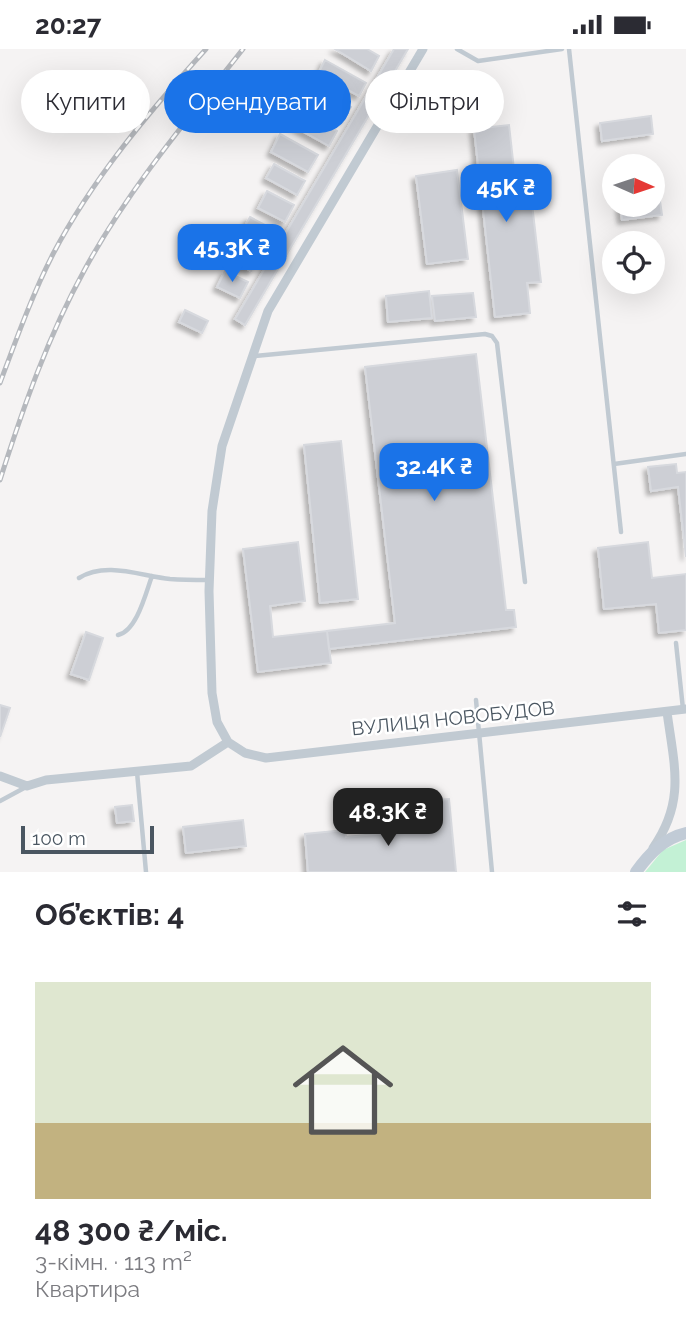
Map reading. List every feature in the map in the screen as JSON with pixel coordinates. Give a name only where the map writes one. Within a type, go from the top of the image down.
[{"type":"street","points":[[0,776],[27,786],[47,779],[191,765],[228,742],[218,722],[212,694],[212,511],[222,446],[250,356],[268,311],[423,49]]},
{"type":"street","name":"ВУЛИЦЯ НОВОБУДОВ","points":[[228,742],[245,753],[266,758],[684,710]]},
{"type":"street","points":[[636,872],[664,832],[678,789],[667,712]]},
{"type":"street","points":[[649,853],[676,835],[686,833]]},
{"type":"lane","points":[[457,49],[478,61],[562,49]]},
{"type":"lane","points":[[569,49],[621,531]]},
{"type":"lane","points":[[250,356],[485,334],[492,336],[497,343],[525,582]]},
{"type":"lane","points":[[614,464],[686,454]]},
{"type":"lane","points":[[79,578],[88,572],[109,569],[152,576],[210,580]]},
{"type":"lane","points":[[118,635],[126,632],[152,576]]},
{"type":"lane","points":[[676,643],[684,710]]},
{"type":"lane","points":[[476,700],[492,872]]},
{"type":"lane","points":[[137,771],[146,872]]},
{"type":"lane","points":[[0,801],[27,786]]},
{"type":"green space","points":[[686,840],[686,872],[645,872],[663,850]]},
{"type":"building","points":[[335,49],[367,49],[379,56],[369,70]]},
{"type":"building","points":[[394,49],[408,49],[396,70],[382,70]]},
{"type":"building","points":[[325,60],[343,70],[320,70]]},
{"type":"building","points":[[351,75],[365,82],[359,96],[351,92]]},
{"type":"building","points":[[365,98],[365,122],[245,325],[235,319],[345,133],[351,133],[351,122]]},
{"type":"building","points":[[651,116],[653,134],[602,141],[600,123]]},
{"type":"building","points":[[509,125],[517,196],[531,195],[541,282],[527,283],[530,313],[495,317],[474,133],[504,133],[504,126]]},
{"type":"building","points":[[306,133],[336,133],[329,146]]},
{"type":"building","points":[[280,134],[318,155],[308,172],[271,152]]},
{"type":"building","points":[[274,164],[305,181],[297,195],[266,178]]},
{"type":"building","points":[[457,170],[468,259],[427,264],[416,176]]},
{"type":"building","points":[[267,191],[294,205],[285,222],[258,208]]},
{"type":"building","points":[[250,217],[280,233],[272,247],[242,231]]},
{"type":"building","points":[[622,217],[646,217],[622,220]]},
{"type":"building","points":[[239,244],[259,256],[251,271],[230,260]]},
{"type":"building","points":[[225,271],[248,282],[240,298],[217,287]]},
{"type":"building","points":[[429,291],[432,318],[388,322],[386,296]]},
{"type":"building","points":[[473,293],[476,317],[435,321],[432,296]]},
{"type":"building","points":[[185,310],[208,321],[202,333],[179,322]]},
{"type":"building","points":[[476,354],[506,610],[514,610],[516,627],[329,649],[327,631],[395,623],[365,367]]},
{"type":"building","points":[[341,441],[358,599],[320,603],[304,445]]},
{"type":"building","points":[[676,464],[677,473],[686,472],[686,557],[678,487],[651,491],[648,467]]},
{"type":"building","points":[[298,542],[305,601],[270,606],[273,637],[327,631],[331,663],[258,672],[243,549]]},
{"type":"building","points":[[648,542],[652,578],[686,574],[686,630],[659,633],[656,604],[604,609],[598,548]]},
{"type":"building","points":[[86,632],[103,638],[89,680],[71,674]]},
{"type":"building","points":[[0,705],[10,708],[0,737]]},
{"type":"building","points":[[449,799],[456,872],[308,872],[305,834],[345,830],[346,837],[425,829],[422,801]]},
{"type":"building","points":[[132,805],[134,821],[117,823],[115,807]]},
{"type":"building","points":[[243,820],[246,846],[186,853],[183,827]]},
{"type":"railway","points":[[0,383],[38,285],[69,226],[123,147],[206,49]]},
{"type":"railway","points":[[0,480],[37,373],[59,320],[85,269],[139,183],[243,49]]}]
